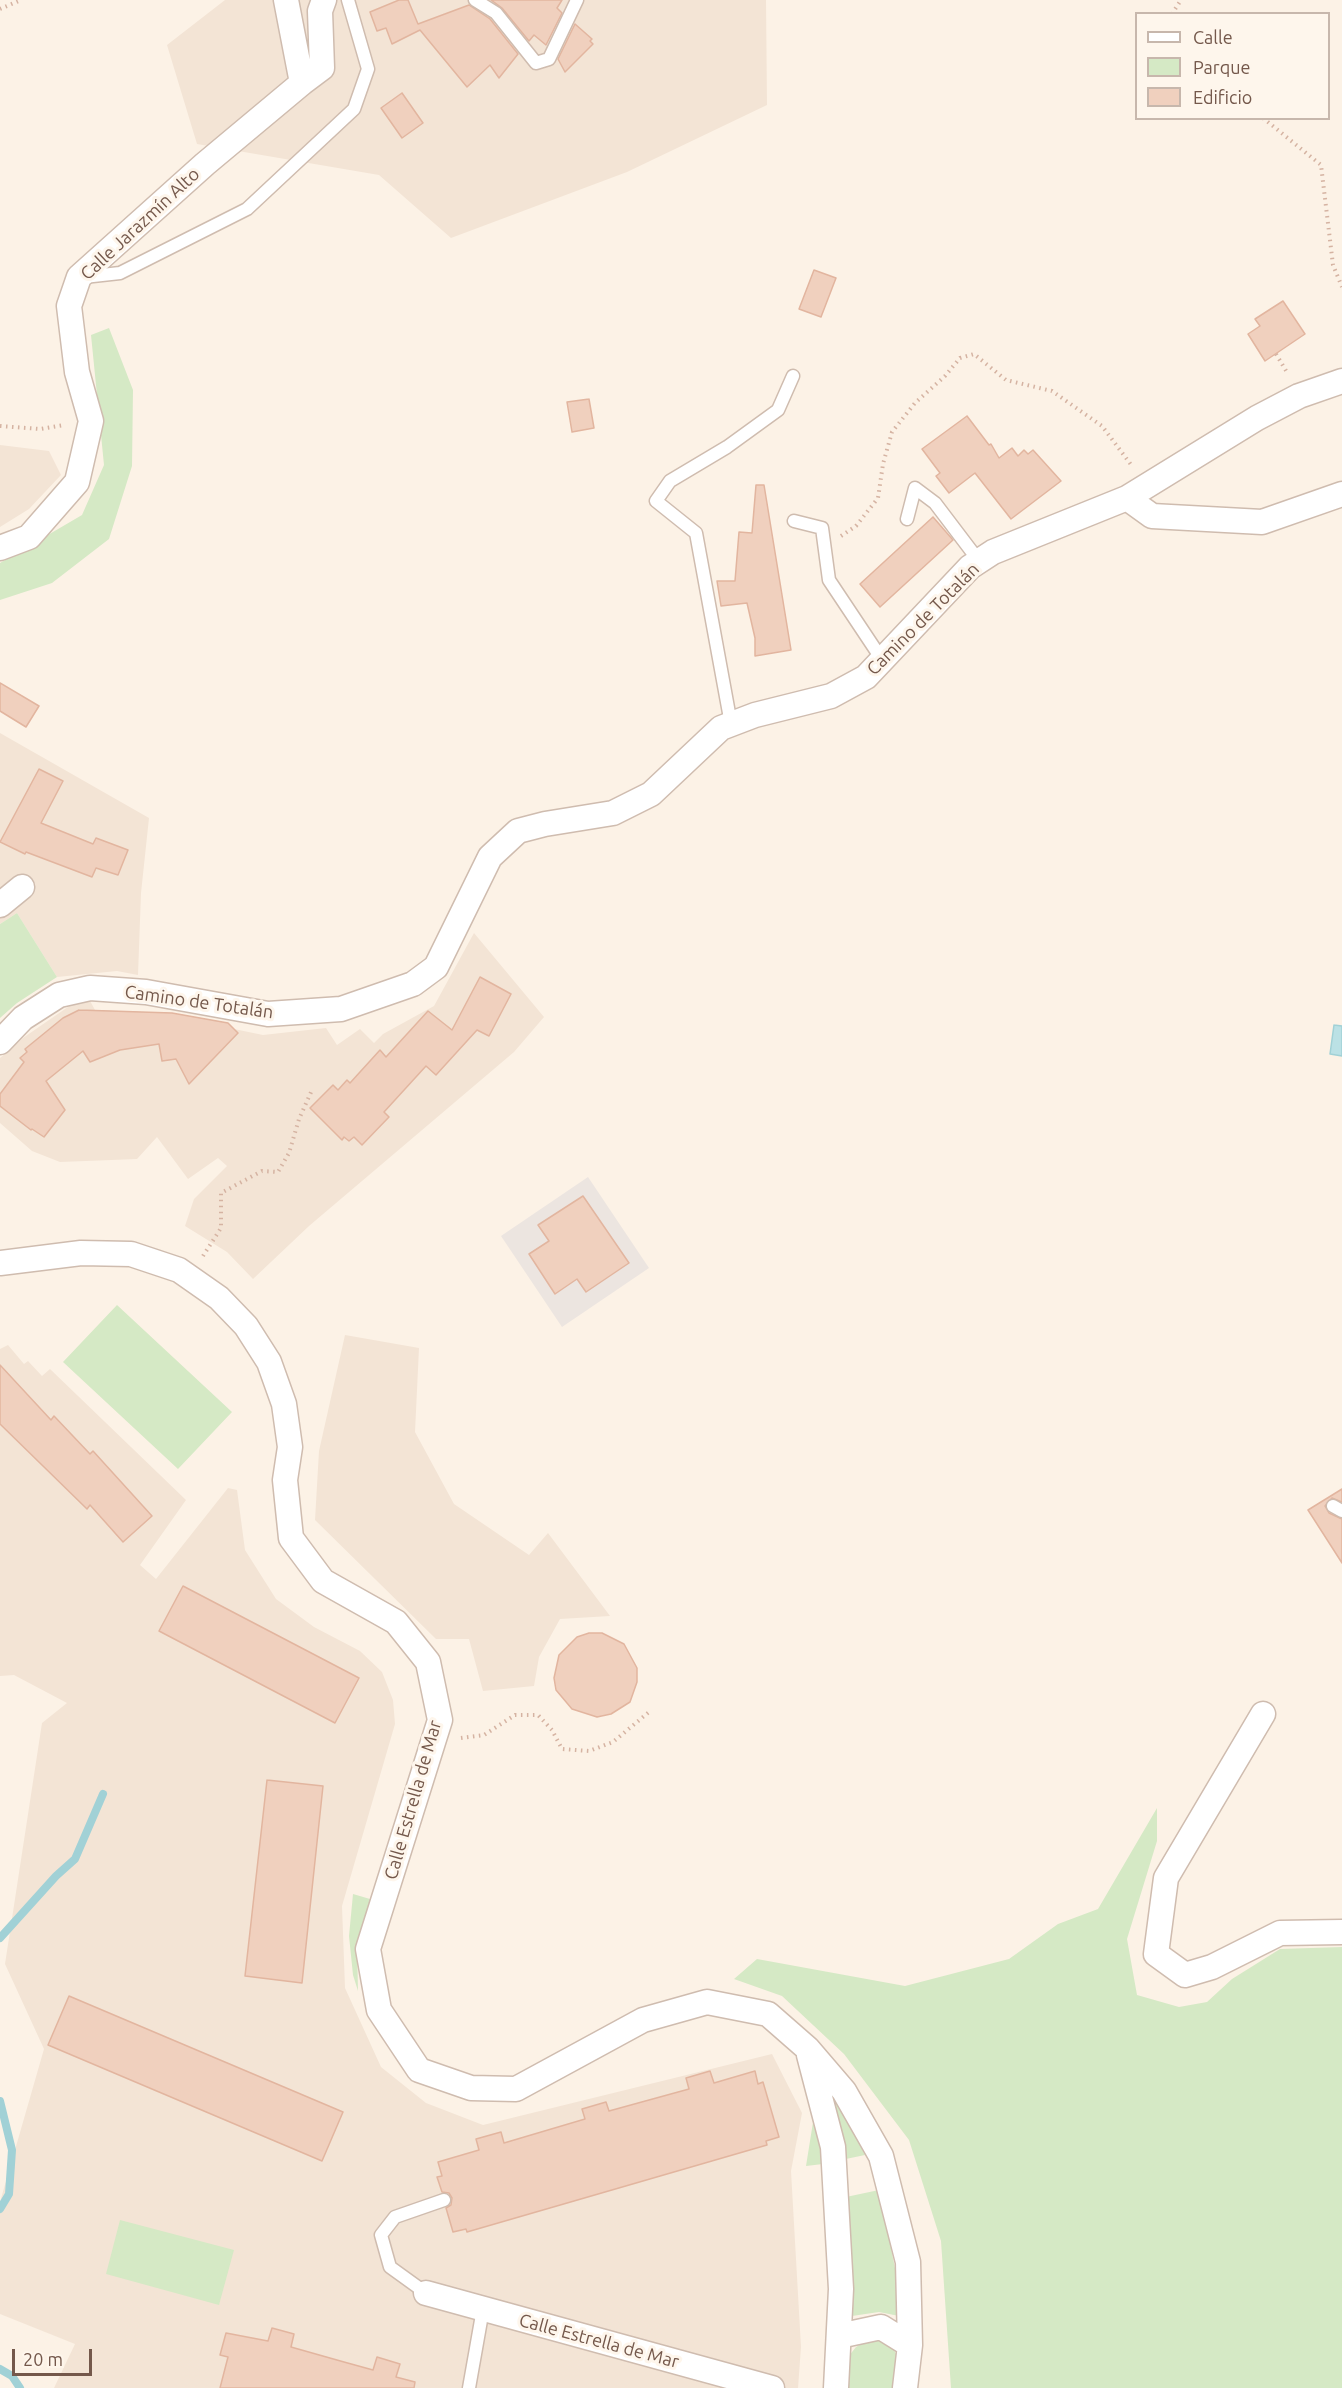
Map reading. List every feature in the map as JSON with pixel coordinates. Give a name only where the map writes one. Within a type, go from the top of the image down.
[{"type":"street","points":[[286,0],[302,83]]},
{"type":"street","name":"Calle Jarazmín Alto","points":[[0,548],[29,537],[77,482],[91,421],[76,372],[69,306],[79,277],[205,164],[322,68],[320,10],[324,0]]},
{"type":"street","name":"Camino de Totalán","points":[[0,1042],[23,1018],[59,995],[90,988],[146,992],[268,1014],[341,1009],[414,984],[436,967],[490,856],[518,831],[545,824],[613,813],[651,794],[721,728],[755,715],[831,696],[866,677],[969,567],[993,552],[1134,493],[1257,418],[1299,396],[1342,381]]},
{"type":"street","points":[[1134,493],[1152,516],[1262,522],[1342,494]]},
{"type":"street","points":[[0,905],[22,887]]},
{"type":"street","name":"Calle Estrella de Mar","points":[[0,1263],[81,1253],[131,1254],[179,1270],[219,1298],[246,1326],[269,1362],[284,1404],[290,1447],[285,1480],[291,1538],[322,1581],[396,1622],[428,1662],[440,1720],[368,1949],[379,2010],[420,2070],[471,2088],[516,2089],[643,2020],[707,2002],[768,2014],[808,2049],[844,2091],[881,2156],[908,2262],[910,2345],[905,2388]]},
{"type":"street","points":[[1263,1714],[1166,1878],[1156,1954],[1185,1975],[1212,1967],[1280,1933],[1342,1932]]},
{"type":"street","points":[[808,2049],[833,2147],[841,2289],[836,2388]]},
{"type":"street","name":"Calle Estrella de Mar","points":[[426,2293],[772,2388]]},
{"type":"street","points":[[838,2337],[881,2327],[910,2345]]},
{"type":"lane","points":[[79,277],[120,273],[247,209],[354,110],[368,69],[348,0]]},
{"type":"lane","points":[[475,0],[496,13],[536,63],[549,59],[577,0]]},
{"type":"lane","points":[[731,724],[696,533],[656,501],[670,481],[727,447],[778,410],[793,376]]},
{"type":"lane","points":[[906,519],[915,489],[935,503],[979,561]]},
{"type":"lane","points":[[794,521],[822,528],[829,580],[883,661]]},
{"type":"lane","points":[[426,2293],[390,2267],[381,2235],[395,2217],[444,2200]]},
{"type":"lane","points":[[469,2388],[483,2309]]},
{"type":"path","points":[[0,9],[21,0]]},
{"type":"path","points":[[1265,120],[1321,165],[1333,265],[1342,287]]},
{"type":"path","points":[[826,547],[856,526],[878,498],[883,464],[892,432],[915,403],[945,376],[960,358],[974,354],[1006,380],[1052,391],[1101,426],[1134,468],[1134,493]]},
{"type":"path","points":[[1276,354],[1292,382]]},
{"type":"path","points":[[0,426],[40,429],[91,421]]},
{"type":"path","points":[[189,1277],[221,1228],[221,1193],[262,1171],[278,1172],[289,1153],[299,1119],[312,1090]]},
{"type":"path","points":[[435,1736],[457,1738],[484,1735],[515,1715],[538,1715],[552,1730],[562,1749],[589,1751],[613,1742],[649,1712]]},
{"type":"shaded area","points":[[225,0],[766,0],[767,105],[627,172],[451,238],[379,175],[197,144],[167,45]]},
{"type":"shaded area","points":[[0,445],[49,451],[61,475],[29,509],[0,527]]},
{"type":"shaded area","points":[[0,733],[149,818],[141,893],[138,975],[117,971],[57,977],[17,913],[0,924]]},
{"type":"shaded area","points":[[474,933],[544,1017],[514,1052],[309,1226],[253,1279],[227,1252],[185,1226],[194,1199],[227,1166],[218,1158],[188,1179],[157,1137],[137,1159],[60,1162],[32,1151],[0,1123],[0,1058],[23,1038],[78,1000],[89,999],[95,1010],[172,1013],[228,1023],[234,1029],[263,1035],[326,1028],[337,1045],[360,1029],[374,1043],[383,1034],[434,1006]]},
{"type":"shaded area","points":[[588,1177],[649,1268],[562,1327],[501,1236]]},
{"type":"shaded area","points":[[345,1335],[419,1348],[415,1432],[454,1504],[529,1555],[548,1533],[610,1616],[560,1619],[539,1657],[534,1686],[483,1691],[469,1639],[436,1639],[315,1520],[319,1451]]},
{"type":"shaded area","points":[[8,1345],[24,1364],[28,1361],[42,1376],[50,1369],[186,1500],[140,1565],[156,1579],[228,1488],[237,1490],[245,1550],[276,1599],[314,1627],[360,1651],[382,1672],[393,1700],[395,1724],[342,1906],[345,1988],[381,2067],[426,2103],[483,2125],[772,2054],[802,2113],[791,2171],[801,2347],[798,2388],[54,2388],[75,2344],[0,2314],[0,2202],[44,2049],[5,1964],[42,1723],[67,1703],[14,1675],[0,1676],[0,1349]]},
{"type":"green space","points":[[109,328],[133,390],[132,466],[109,539],[52,583],[0,600],[0,563],[82,515],[104,465],[91,335]]},
{"type":"green space","points":[[17,913],[57,977],[17,1003],[0,1018],[0,924]]},
{"type":"green space","points":[[117,1305],[232,1412],[178,1469],[63,1362]]},
{"type":"green space","points":[[1157,1808],[1157,1841],[1127,1939],[1137,1995],[1179,2007],[1207,2002],[1232,1979],[1280,1949],[1342,1947],[1342,2388],[951,2388],[941,2241],[909,2140],[844,2054],[782,1996],[734,1979],[757,1959],[905,1986],[1009,1959],[1058,1924],[1098,1909]]},
{"type":"green space","points":[[353,1894],[370,1899],[357,1946],[358,1991],[353,1975],[349,1936]]},
{"type":"green space","points":[[839,2103],[865,2155],[841,2160],[830,2105]]},
{"type":"green space","points":[[814,2116],[823,2164],[806,2166]]},
{"type":"green space","points":[[879,2190],[895,2268],[899,2316],[879,2312],[852,2316],[846,2197]]},
{"type":"green space","points":[[120,2220],[234,2250],[219,2305],[106,2274]]},
{"type":"green space","points":[[868,2340],[882,2341],[894,2350],[900,2361],[898,2388],[846,2388],[848,2357],[856,2347]]},
{"type":"water","points":[[1334,1025],[1342,1026],[1342,1056],[1330,1054]]},
{"type":"building","points":[[399,0],[408,0],[418,24],[469,5],[490,19],[518,54],[499,78],[490,65],[467,87],[420,30],[392,44],[386,28],[377,31],[370,12]]},
{"type":"building","points":[[491,0],[562,0],[557,8],[562,13],[546,45],[534,35],[529,41],[502,8]]},
{"type":"building","points":[[575,24],[592,39],[590,41],[593,44],[565,72],[558,59]]},
{"type":"building","points":[[402,93],[423,123],[402,138],[381,108]]},
{"type":"building","points":[[814,270],[836,278],[821,317],[799,309]]},
{"type":"building","points":[[1283,301],[1305,334],[1265,361],[1248,334],[1260,326],[1255,319]]},
{"type":"building","points":[[589,399],[594,428],[572,432],[567,402]]},
{"type":"building","points":[[967,416],[989,445],[991,444],[999,458],[1012,448],[1018,456],[1024,450],[1028,454],[1033,450],[1061,481],[1011,519],[975,473],[949,493],[936,476],[940,473],[922,449]]},
{"type":"building","points":[[756,485],[764,485],[791,650],[755,656],[755,638],[747,603],[721,606],[717,581],[735,581],[739,532],[752,533]]},
{"type":"building","points":[[933,517],[953,540],[880,607],[860,584]]},
{"type":"building","points":[[0,683],[39,706],[26,727],[0,711]]},
{"type":"building","points":[[39,769],[63,781],[41,823],[93,844],[96,838],[128,850],[118,875],[96,868],[92,877],[26,852],[25,854],[0,842]]},
{"type":"building","points":[[480,977],[511,994],[489,1036],[477,1030],[436,1075],[426,1066],[384,1112],[389,1117],[362,1145],[354,1137],[349,1141],[344,1137],[342,1140],[310,1108],[333,1085],[338,1090],[347,1080],[350,1083],[380,1050],[386,1057],[428,1011],[452,1030]]},
{"type":"building","points":[[79,1010],[172,1013],[228,1023],[238,1033],[189,1084],[176,1059],[162,1061],[159,1044],[120,1050],[90,1062],[83,1051],[46,1081],[65,1110],[44,1137],[0,1106],[0,1094],[24,1062],[20,1058],[27,1052],[25,1049],[63,1018]]},
{"type":"building","points":[[583,1196],[629,1263],[586,1292],[577,1279],[555,1294],[529,1254],[549,1241],[538,1225]]},
{"type":"building","points":[[0,1365],[51,1420],[54,1416],[90,1454],[93,1451],[152,1516],[123,1542],[90,1505],[87,1509],[0,1424]]},
{"type":"building","points":[[1342,1489],[1342,1502],[1332,1498],[1325,1506],[1329,1513],[1342,1519],[1342,1563],[1308,1510]]},
{"type":"building","points":[[183,1586],[359,1678],[335,1723],[159,1631]]},
{"type":"building","points":[[589,1633],[602,1633],[624,1644],[637,1668],[637,1682],[630,1702],[611,1714],[597,1717],[572,1709],[556,1690],[554,1678],[559,1655],[577,1637]]},
{"type":"building","points":[[267,1780],[323,1786],[302,1983],[245,1976]]},
{"type":"building","points":[[69,1996],[343,2112],[322,2161],[48,2045]]},
{"type":"building","points":[[710,2071],[714,2083],[755,2071],[758,2084],[763,2082],[779,2137],[766,2141],[767,2145],[467,2232],[466,2229],[453,2232],[446,2208],[451,2205],[452,2198],[449,2193],[442,2192],[437,2177],[442,2176],[438,2162],[479,2150],[476,2139],[501,2132],[504,2143],[585,2119],[582,2109],[606,2102],[609,2111],[689,2089],[686,2078]]},
{"type":"building","points":[[272,2328],[294,2334],[291,2347],[344,2362],[373,2370],[377,2357],[400,2364],[396,2377],[415,2382],[414,2388],[220,2388],[228,2357],[220,2355],[226,2333],[268,2341]]},
{"type":"waterway","points":[[0,1938],[56,1876],[75,1859],[103,1794]]},
{"type":"waterway","points":[[0,2101],[12,2150],[9,2194],[0,2209]]},
{"type":"waterway","points":[[0,2369],[12,2376],[20,2388]]}]
